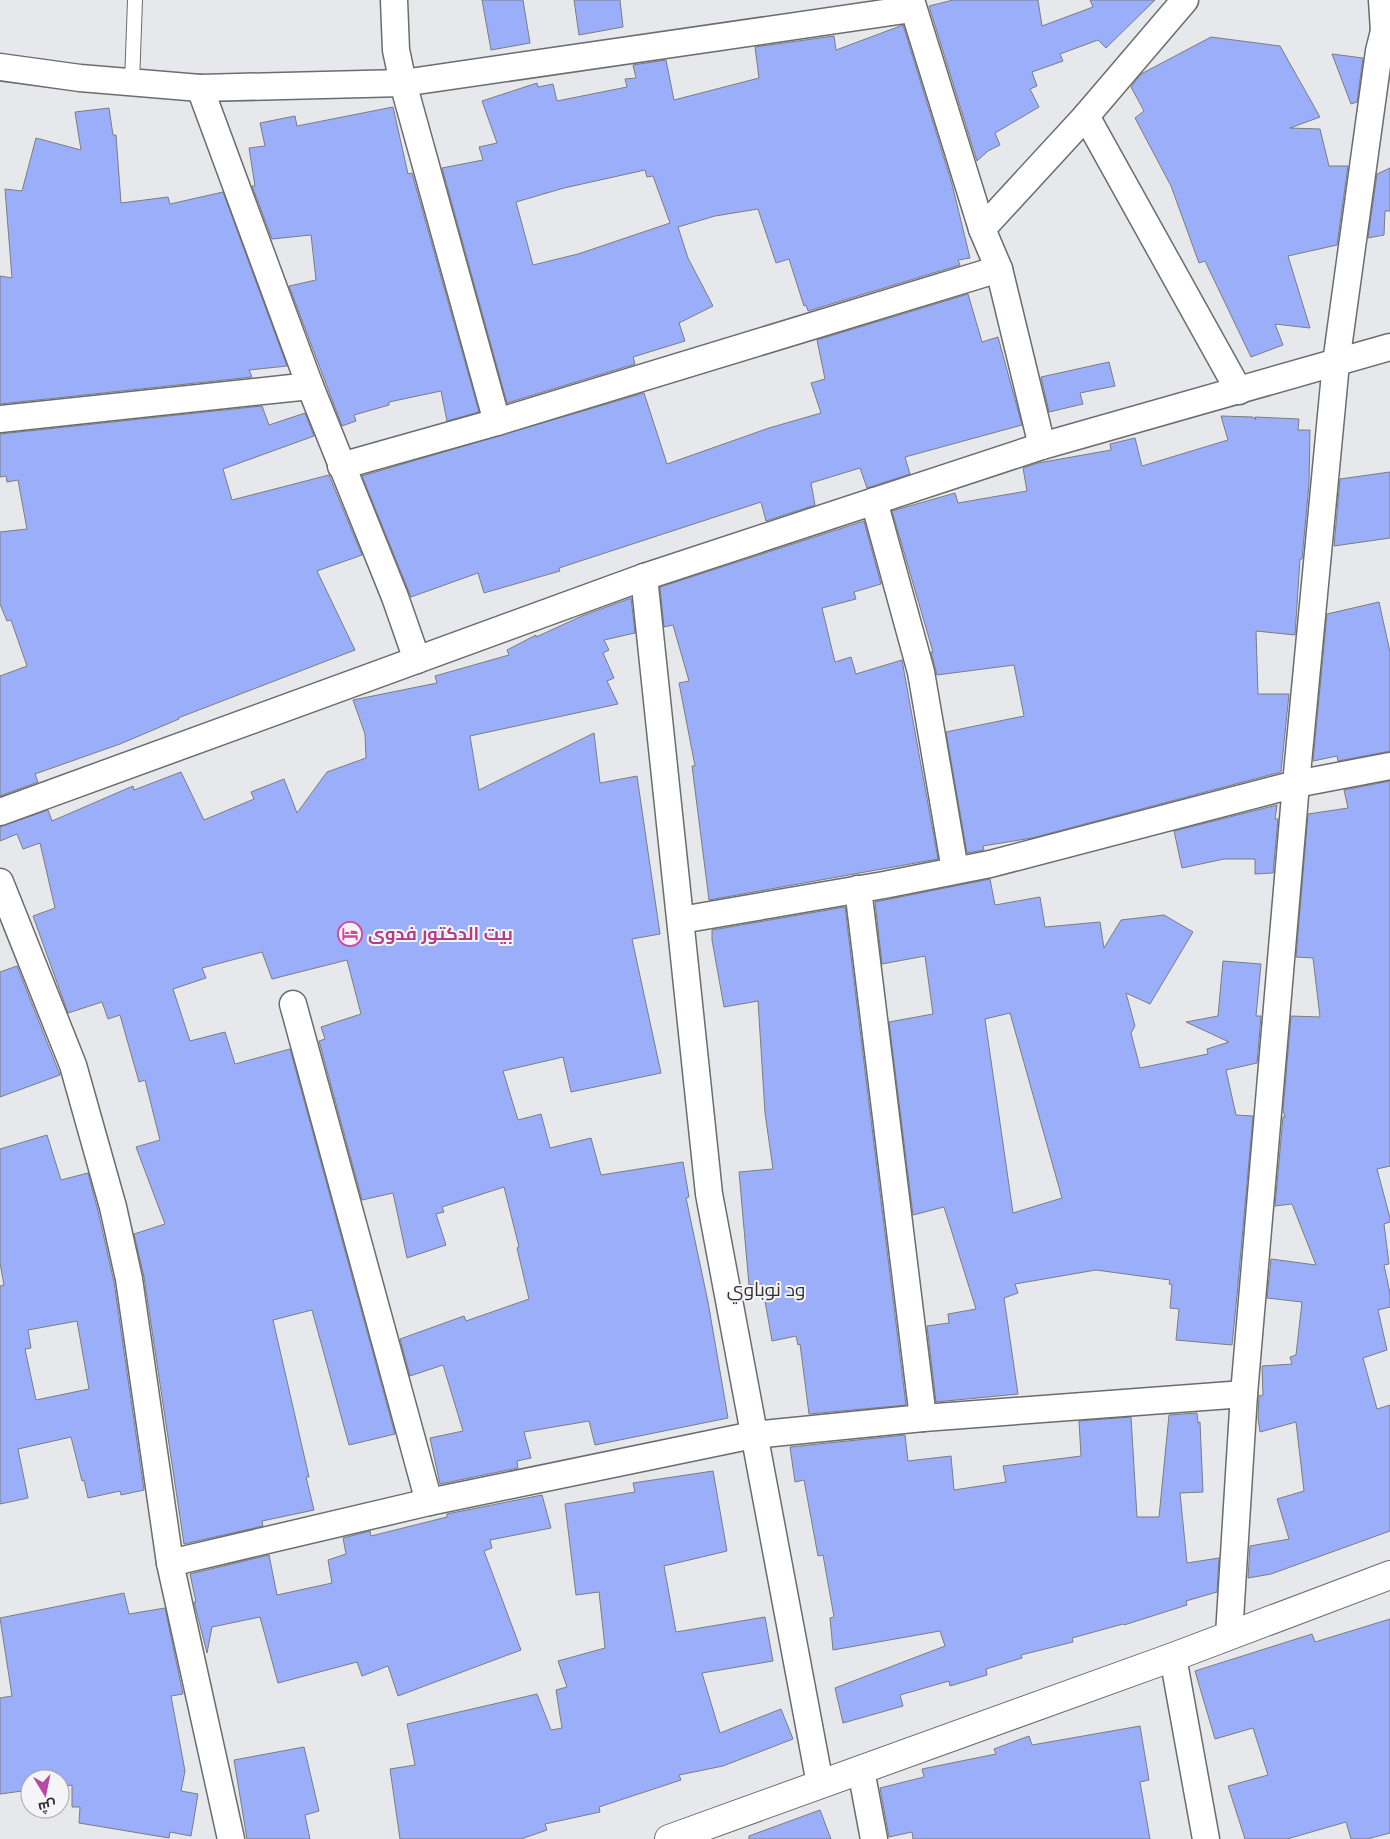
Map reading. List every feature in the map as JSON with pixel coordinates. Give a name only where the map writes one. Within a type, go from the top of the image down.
[{"type":"street","points":[[394,0],[396,50],[403,83],[497,422]]},
{"type":"street","points":[[982,229],[1086,116],[1185,0]]},
{"type":"street","points":[[1229,1635],[1244,1394],[1296,784],[1336,363],[1387,29],[1382,0]]},
{"type":"street","points":[[0,67],[132,83],[200,88],[403,83],[912,4],[982,229],[999,268],[1042,446]]},
{"type":"street","points":[[200,88],[310,386],[395,597],[417,660]]},
{"type":"street","points":[[1086,116],[1239,391]]},
{"type":"street","points":[[341,466],[497,422],[999,268]]},
{"type":"street","points":[[0,812],[644,577],[1042,446],[1390,347]]},
{"type":"street","points":[[0,419],[310,386]]},
{"type":"street","points":[[874,501],[921,672],[955,870]]},
{"type":"street","points":[[644,577],[709,1194],[820,1784]]},
{"type":"street","points":[[681,920],[955,870],[1084,841],[1296,784],[1390,766]]},
{"type":"street","points":[[0,882],[73,1065],[113,1208],[129,1279],[170,1563],[232,1839]]},
{"type":"street","points":[[858,889],[923,1418]]},
{"type":"street","points":[[292,1004],[429,1502]]},
{"type":"street","points":[[170,1563],[429,1502],[753,1435],[923,1418],[1244,1394]]},
{"type":"street","points":[[669,1839],[1173,1657],[1390,1575]]},
{"type":"street","points":[[1173,1657],[1206,1839]]},
{"type":"street","points":[[861,1770],[874,1839]]},
{"type":"lane","points":[[132,83],[135,0]]},
{"type":"building","points":[[482,0],[523,0],[530,43],[491,50]]},
{"type":"building","points":[[574,0],[620,0],[623,27],[579,35]]},
{"type":"building","points":[[953,0],[1038,0],[1042,26],[1093,7],[1090,0],[1155,0],[1106,48],[1098,40],[1060,54],[1063,61],[1032,72],[1037,86],[1030,89],[1039,107],[995,133],[1000,145],[988,151],[977,161],[929,6]]},
{"type":"building","points":[[903,25],[952,184],[970,258],[958,260],[960,265],[808,311],[806,305],[804,306],[789,259],[776,263],[758,209],[715,216],[678,227],[688,258],[713,306],[679,323],[685,341],[633,357],[635,364],[507,403],[442,168],[483,160],[479,147],[497,143],[482,101],[537,83],[538,87],[553,84],[557,101],[627,87],[625,79],[636,78],[633,65],[666,60],[674,100],[759,78],[755,47],[834,36],[836,50]],"holes":[[[645,170],[647,177],[653,176],[670,223],[578,254],[533,265],[516,202],[564,188]]]},
{"type":"building","points":[[1211,37],[1280,46],[1320,117],[1290,128],[1320,129],[1329,166],[1348,166],[1337,245],[1288,256],[1310,328],[1275,324],[1283,345],[1251,357],[1205,261],[1199,263],[1171,186],[1135,118],[1144,111],[1131,87],[1141,74]]},
{"type":"building","points":[[1332,54],[1363,58],[1357,102],[1351,104]]},
{"type":"building","points":[[393,107],[408,174],[412,173],[479,412],[447,421],[441,391],[389,402],[389,405],[354,415],[356,421],[342,426],[289,286],[316,280],[311,235],[272,239],[252,186],[255,186],[249,148],[265,146],[260,123],[295,116],[297,126]]},
{"type":"building","points":[[109,108],[113,135],[116,135],[121,203],[168,197],[170,204],[223,192],[287,366],[249,370],[252,377],[0,404],[0,276],[12,278],[5,189],[22,191],[36,138],[81,150],[75,112]]},
{"type":"building","points":[[1390,168],[1390,211],[1385,211],[1384,235],[1368,238],[1377,174]]},
{"type":"building","points":[[968,294],[982,342],[998,337],[1022,425],[905,457],[910,474],[867,488],[860,468],[811,483],[815,505],[766,521],[761,502],[559,568],[560,571],[484,593],[478,573],[411,597],[362,476],[644,393],[667,464],[769,428],[821,413],[811,383],[825,379],[817,340]]},
{"type":"building","points":[[1109,362],[1115,386],[1080,393],[1083,404],[1049,412],[1041,377]]},
{"type":"building","points":[[262,406],[269,425],[305,413],[314,436],[223,469],[232,500],[329,475],[362,555],[317,571],[355,650],[178,718],[120,744],[35,774],[38,782],[0,796],[0,676],[27,666],[11,620],[7,621],[0,604],[0,532],[27,529],[18,480],[7,482],[6,476],[0,477],[0,434]]},
{"type":"building","points":[[1221,416],[1253,417],[1256,420],[1255,417],[1299,419],[1298,430],[1310,430],[1309,484],[1302,559],[1300,559],[1295,635],[1256,631],[1258,694],[1289,694],[1281,772],[1032,838],[983,846],[984,850],[967,853],[946,732],[1024,716],[1014,665],[937,675],[931,652],[933,652],[892,511],[955,493],[958,503],[1027,491],[1023,468],[1038,463],[1111,450],[1110,444],[1135,438],[1142,466],[1228,440]]},
{"type":"building","points":[[1390,472],[1390,538],[1334,546],[1340,479]]},
{"type":"building","points":[[864,521],[881,584],[854,592],[856,599],[822,608],[835,662],[851,657],[856,674],[902,660],[938,859],[709,900],[692,766],[695,766],[679,683],[689,681],[673,625],[664,627],[660,587]]},
{"type":"building","points":[[631,598],[635,633],[604,640],[609,650],[603,653],[614,678],[607,681],[618,704],[470,736],[479,790],[594,733],[600,783],[637,776],[660,934],[632,939],[661,1073],[571,1092],[563,1057],[503,1071],[518,1120],[541,1114],[550,1148],[591,1138],[601,1175],[683,1162],[689,1197],[686,1198],[708,1302],[728,1418],[595,1445],[589,1421],[524,1432],[531,1458],[517,1461],[518,1468],[440,1484],[430,1438],[463,1431],[443,1365],[410,1376],[400,1339],[464,1316],[466,1321],[529,1299],[517,1248],[519,1247],[504,1187],[442,1207],[444,1212],[436,1214],[446,1245],[407,1258],[393,1193],[362,1200],[319,1041],[325,1039],[321,1027],[361,1014],[347,960],[272,979],[262,952],[202,968],[206,978],[173,989],[190,1041],[225,1032],[235,1064],[290,1049],[395,1434],[349,1445],[312,1310],[273,1320],[309,1477],[306,1477],[314,1510],[262,1521],[263,1526],[184,1544],[144,1277],[134,1234],[165,1224],[136,1147],[160,1140],[145,1080],[139,1082],[120,1015],[108,1019],[102,1002],[68,1013],[33,916],[55,908],[40,843],[23,849],[17,834],[0,841],[0,827],[48,810],[52,821],[133,786],[134,790],[181,772],[204,820],[254,799],[251,792],[284,779],[297,813],[327,772],[366,758],[365,734],[353,700],[437,683],[435,676],[509,655],[507,650],[536,635],[536,637],[582,616]]},
{"type":"building","points":[[1379,602],[1390,652],[1390,751],[1338,761],[1337,756],[1313,761],[1327,614]]},
{"type":"building","points":[[1390,781],[1390,1166],[1377,1169],[1390,1218],[1390,1222],[1384,1224],[1389,1264],[1384,1265],[1390,1293],[1390,1307],[1378,1310],[1387,1350],[1363,1358],[1377,1409],[1390,1405],[1390,1531],[1271,1574],[1248,1578],[1250,1546],[1289,1539],[1277,1499],[1304,1491],[1296,1422],[1260,1432],[1258,1418],[1259,1396],[1263,1395],[1262,1366],[1292,1364],[1290,1357],[1296,1355],[1302,1302],[1267,1298],[1271,1259],[1316,1265],[1292,1204],[1275,1206],[1283,1117],[1285,1117],[1283,1110],[1291,1016],[1320,1017],[1313,958],[1296,957],[1308,814],[1348,808],[1344,790]]},
{"type":"building","points":[[1277,805],[1275,819],[1278,819],[1273,873],[1255,874],[1255,859],[1224,859],[1182,868],[1174,831]]},
{"type":"building","points":[[990,879],[995,905],[1040,897],[1045,927],[1100,922],[1104,948],[1121,920],[1164,915],[1193,932],[1150,1004],[1126,993],[1135,1026],[1131,1033],[1140,1068],[1208,1054],[1207,1049],[1229,1042],[1186,1022],[1218,1016],[1223,961],[1261,964],[1256,1016],[1261,1016],[1257,1063],[1226,1070],[1236,1115],[1253,1116],[1232,1345],[1176,1340],[1179,1309],[1170,1308],[1172,1285],[1169,1284],[1170,1280],[1096,1270],[1015,1284],[1018,1293],[1004,1298],[1018,1394],[936,1402],[927,1326],[949,1323],[948,1314],[976,1309],[944,1207],[913,1215],[889,1022],[933,1014],[925,956],[882,964],[875,902]],"holes":[[[1010,1013],[1062,1198],[1013,1213],[985,1019]]]},
{"type":"building","points":[[845,907],[906,1405],[809,1414],[800,1344],[798,1345],[796,1336],[772,1341],[762,1284],[749,1285],[739,1172],[773,1169],[765,1113],[758,1001],[724,1007],[712,940],[712,930]]},
{"type":"building","points":[[17,966],[60,1075],[0,1097],[0,972]]},
{"type":"building","points":[[47,1135],[61,1180],[88,1173],[114,1282],[144,1490],[121,1495],[120,1491],[88,1498],[71,1437],[18,1449],[28,1498],[0,1504],[0,1286],[4,1285],[0,1263],[0,1149]],"holes":[[[77,1321],[89,1389],[36,1400],[25,1349],[31,1348],[28,1330]]]},
{"type":"building","points":[[1197,1413],[1198,1423],[1200,1422],[1203,1492],[1180,1493],[1187,1563],[1219,1558],[1217,1592],[1186,1601],[1187,1605],[1124,1625],[1072,1638],[1073,1642],[1021,1655],[1022,1658],[986,1669],[987,1675],[950,1686],[949,1681],[900,1695],[903,1706],[843,1723],[835,1688],[945,1646],[940,1631],[833,1650],[830,1618],[834,1617],[823,1555],[818,1556],[804,1480],[795,1482],[790,1447],[905,1435],[908,1461],[951,1456],[954,1490],[1006,1482],[1003,1466],[1081,1456],[1079,1421],[1131,1417],[1137,1517],[1159,1517],[1169,1415]]},
{"type":"building","points":[[713,1471],[727,1551],[664,1566],[676,1632],[765,1617],[773,1661],[702,1673],[720,1733],[781,1709],[793,1739],[723,1766],[679,1775],[681,1780],[599,1807],[600,1812],[545,1824],[547,1830],[521,1839],[400,1839],[390,1769],[415,1765],[407,1724],[537,1694],[551,1730],[562,1728],[556,1690],[567,1687],[558,1661],[605,1648],[599,1592],[576,1595],[565,1504],[635,1492],[633,1483]]},
{"type":"building","points":[[542,1495],[551,1528],[490,1540],[492,1548],[484,1551],[521,1650],[398,1696],[388,1666],[362,1676],[357,1662],[278,1683],[260,1617],[212,1627],[207,1653],[194,1602],[196,1602],[190,1574],[269,1555],[277,1595],[332,1583],[328,1560],[346,1554],[343,1538],[370,1531],[371,1536],[447,1517],[447,1514]]},
{"type":"building","points":[[124,1593],[129,1614],[165,1608],[183,1694],[171,1696],[185,1771],[181,1791],[198,1794],[191,1836],[170,1832],[169,1838],[79,1823],[80,1807],[72,1807],[70,1769],[20,1769],[20,1791],[0,1794],[0,1698],[12,1696],[0,1618]]},
{"type":"building","points":[[1390,1619],[1390,1833],[1367,1839],[1351,1839],[1346,1822],[1287,1839],[1245,1839],[1228,1786],[1268,1775],[1253,1728],[1215,1739],[1195,1671],[1312,1634],[1315,1642]]},
{"type":"building","points":[[1140,1726],[1149,1780],[1140,1782],[1150,1839],[913,1839],[912,1832],[889,1837],[880,1788],[924,1777],[922,1769],[996,1754],[994,1749],[1029,1736],[1032,1745]]},
{"type":"building","points":[[304,1747],[319,1811],[305,1815],[310,1839],[247,1839],[234,1760]]},
{"type":"building","points":[[820,1810],[831,1839],[749,1839],[749,1836]]},
{"type":"place","name":"بيت الدكتور فدوى","points":[[350,934]]},
{"type":"district","name":"ود نوباوي","points":[[766,1289]]}]
